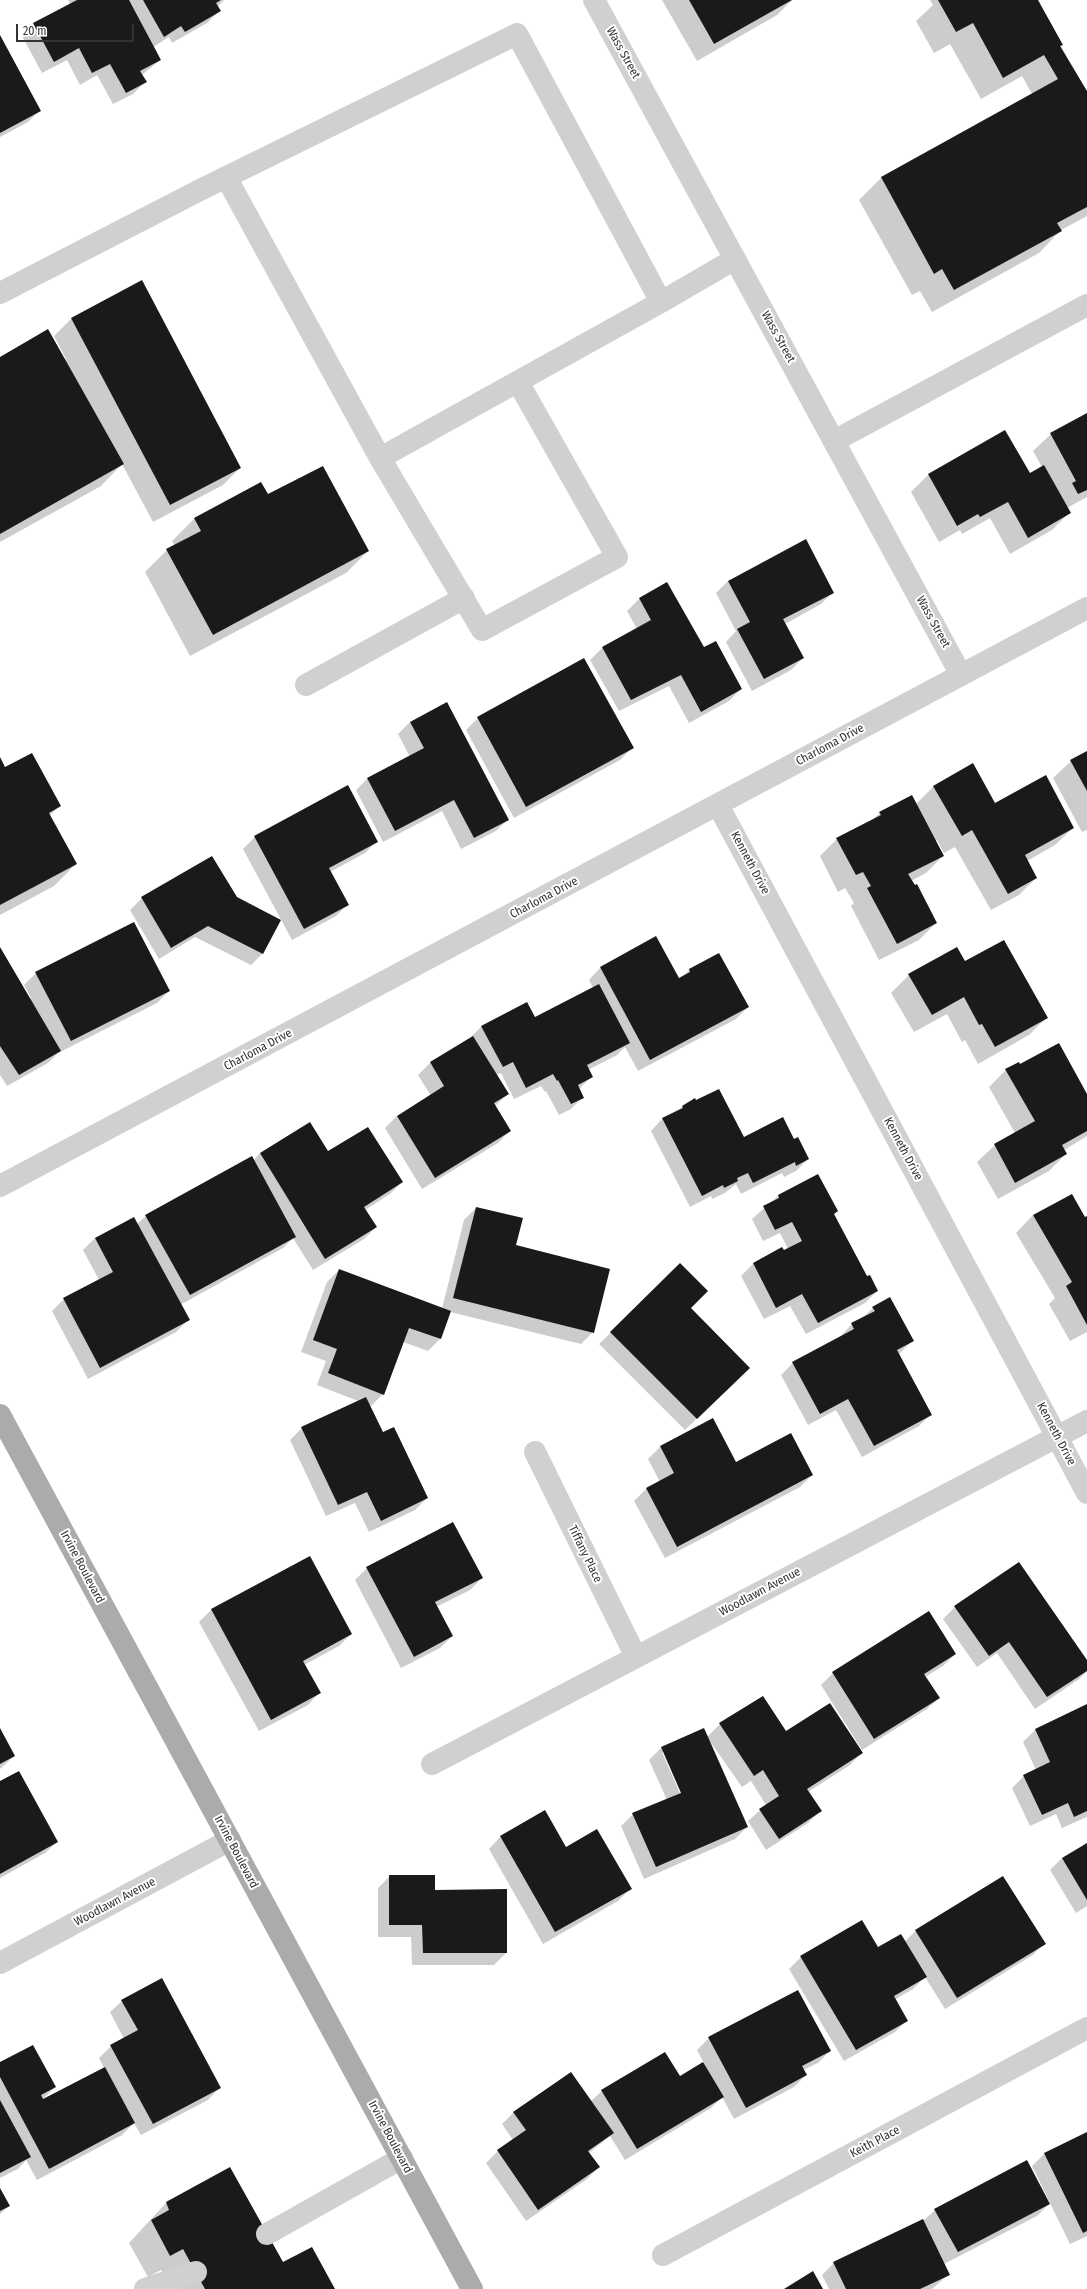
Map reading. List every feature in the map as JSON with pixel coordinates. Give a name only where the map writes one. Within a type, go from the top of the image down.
[{"type":"main road","name":"Irvine Boulevard","points":[[0,1415],[472,2289]]},
{"type":"street","name":"Wass Street","points":[[594,0],[961,675]]},
{"type":"street","points":[[0,293],[226,177],[517,34],[661,302]]},
{"type":"street","points":[[226,177],[380,458],[482,630],[616,557],[518,382]]},
{"type":"street","points":[[380,458],[661,302],[735,259]]},
{"type":"street","points":[[834,441],[1087,306]]},
{"type":"street","points":[[306,685],[464,598]]},
{"type":"street","name":"Charloma Drive","points":[[0,1186],[1087,608]]},
{"type":"street","name":"Kenneth Drive","points":[[718,805],[1087,1493]]},
{"type":"street","name":"Woodlawn Avenue","points":[[432,1764],[1087,1421]]},
{"type":"street","name":"Tiffany Place","points":[[535,1452],[636,1657]]},
{"type":"street","name":"Woodlawn Avenue","points":[[0,1963],[230,1840]]},
{"type":"street","name":"Keith Place","points":[[663,2255],[1087,2028]]},
{"type":"street","points":[[267,2234],[402,2158]]},
{"type":"street","points":[[145,2289],[196,2272]]},
{"type":"building","points":[[77,0],[129,0],[161,60],[140,71],[147,82],[126,93],[110,64],[92,73],[79,48],[54,62],[33,23]]},
{"type":"building","points":[[143,0],[221,0],[216,3],[221,11],[185,32],[181,26],[164,37]]},
{"type":"building","points":[[689,0],[792,0],[714,44]]},
{"type":"building","points":[[938,0],[1038,0],[1063,45],[1060,46],[1087,91],[1087,207],[1057,223],[1062,231],[954,290],[942,269],[934,274],[881,177],[1058,79],[1044,55],[1003,78],[973,23],[956,32]]},
{"type":"building","points":[[0,35],[41,111],[0,133]]},
{"type":"building","points":[[142,280],[241,468],[170,505],[71,318]]},
{"type":"building","points":[[48,329],[124,464],[0,534],[0,357]]},
{"type":"building","points":[[1087,413],[1087,490],[1078,494],[1072,483],[1076,481],[1050,433]]},
{"type":"building","points":[[1005,430],[1030,473],[1044,465],[1071,513],[1028,538],[1008,502],[980,517],[978,514],[957,526],[928,474]]},
{"type":"building","points":[[323,466],[369,551],[213,635],[166,549],[201,531],[194,518],[261,482],[268,494]]},
{"type":"building","points":[[806,539],[834,593],[783,619],[804,658],[764,679],[737,629],[750,622],[728,581]]},
{"type":"building","points":[[667,582],[704,647],[716,641],[742,689],[701,712],[681,675],[631,700],[602,647],[651,620],[639,598]]},
{"type":"building","points":[[584,658],[634,748],[526,807],[477,717]]},
{"type":"building","points":[[447,702],[509,820],[474,838],[454,800],[395,831],[367,778],[424,748],[410,722]]},
{"type":"building","points":[[1087,751],[1087,791],[1070,760]]},
{"type":"building","points":[[32,753],[61,806],[49,813],[77,864],[0,905],[0,757],[5,767]]},
{"type":"building","points":[[973,763],[995,803],[1046,775],[1074,828],[1025,855],[1037,878],[1008,894],[972,830],[962,836],[933,786]]},
{"type":"building","points":[[348,785],[378,842],[329,868],[349,905],[304,929],[254,836]]},
{"type":"building","points":[[912,795],[944,856],[908,874],[915,885],[917,884],[937,923],[897,944],[867,888],[871,886],[863,872],[856,875],[836,838],[881,815],[879,812]]},
{"type":"building","points":[[212,856],[237,897],[281,920],[263,954],[208,926],[171,948],[141,897]]},
{"type":"building","points":[[134,922],[170,991],[71,1041],[35,972]]},
{"type":"building","points":[[656,936],[679,978],[690,972],[689,969],[719,953],[749,1007],[650,1060],[600,967]]},
{"type":"building","points":[[1004,940],[1048,1018],[995,1047],[982,1024],[979,1025],[964,997],[932,1015],[908,974],[957,947],[965,961]]},
{"type":"building","points":[[0,947],[61,1051],[19,1075],[0,1046]]},
{"type":"building","points":[[599,984],[630,1043],[587,1065],[593,1077],[578,1085],[584,1098],[571,1104],[558,1080],[557,1081],[553,1074],[526,1088],[513,1062],[503,1067],[481,1026],[527,1002],[535,1017]]},
{"type":"building","points":[[473,1036],[509,1094],[494,1103],[511,1131],[435,1178],[397,1116],[444,1086],[430,1062]]},
{"type":"building","points":[[1059,1043],[1087,1094],[1087,1131],[1062,1145],[1067,1154],[1015,1183],[994,1144],[1035,1121],[1005,1069],[1019,1062],[1020,1064]]},
{"type":"building","points":[[719,1089],[744,1137],[783,1117],[794,1139],[798,1137],[809,1159],[796,1166],[795,1162],[753,1183],[748,1173],[737,1178],[738,1181],[724,1188],[723,1185],[702,1196],[662,1118],[683,1108],[682,1106],[695,1098],[696,1100]]},
{"type":"building","points":[[310,1122],[328,1151],[368,1127],[403,1182],[364,1207],[377,1227],[325,1259],[260,1153]]},
{"type":"building","points":[[252,1156],[296,1237],[190,1295],[145,1215]]},
{"type":"building","points":[[818,1174],[838,1211],[834,1214],[867,1276],[870,1275],[878,1291],[818,1323],[802,1294],[776,1308],[753,1263],[782,1247],[784,1250],[802,1241],[792,1222],[775,1230],[763,1206],[779,1198],[778,1195]]},
{"type":"building","points":[[1072,1194],[1085,1217],[1087,1216],[1087,1325],[1066,1286],[1072,1282],[1033,1215]]},
{"type":"building","points":[[476,1207],[523,1218],[516,1245],[610,1269],[594,1333],[453,1298]]},
{"type":"building","points":[[134,1217],[190,1320],[100,1368],[63,1298],[113,1272],[95,1238]]},
{"type":"building","points":[[680,1263],[708,1291],[691,1308],[750,1368],[697,1419],[610,1332]]},
{"type":"building","points":[[339,1269],[451,1311],[441,1339],[409,1328],[384,1395],[328,1373],[337,1349],[313,1340]]},
{"type":"building","points":[[890,1297],[914,1341],[897,1350],[932,1415],[874,1446],[848,1399],[820,1414],[792,1362],[854,1329],[851,1323],[875,1311],[872,1307]]},
{"type":"building","points":[[366,1397],[383,1432],[394,1427],[428,1498],[381,1521],[367,1492],[338,1505],[301,1427]]},
{"type":"building","points":[[713,1418],[736,1462],[791,1433],[813,1475],[677,1547],[646,1488],[674,1473],[660,1446]]},
{"type":"building","points":[[453,1522],[483,1578],[435,1602],[453,1636],[414,1657],[366,1567]]},
{"type":"building","points":[[310,1556],[352,1634],[303,1661],[321,1693],[271,1720],[211,1609]]},
{"type":"building","points":[[1019,1562],[1087,1660],[1087,1671],[1047,1697],[1009,1642],[989,1656],[954,1606]]},
{"type":"building","points":[[929,1611],[956,1654],[924,1674],[940,1698],[874,1739],[832,1672]]},
{"type":"building","points":[[763,1696],[786,1731],[830,1703],[863,1753],[807,1789],[822,1811],[779,1839],[759,1809],[779,1796],[763,1770],[754,1776],[719,1723]]},
{"type":"building","points":[[1087,1704],[1087,1811],[1074,1817],[1068,1803],[1042,1815],[1023,1775],[1050,1762],[1035,1729]]},
{"type":"building","points":[[0,1728],[15,1756],[0,1764]]},
{"type":"building","points":[[704,1728],[748,1827],[656,1867],[632,1813],[681,1793],[661,1747]]},
{"type":"building","points":[[19,1771],[58,1842],[0,1874],[0,1781]]},
{"type":"building","points":[[545,1810],[566,1847],[597,1829],[632,1889],[555,1932],[500,1836]]},
{"type":"building","points":[[1087,1843],[1087,1900],[1062,1858]]},
{"type":"building","points":[[389,1875],[435,1875],[435,1890],[507,1889],[507,1953],[423,1953],[422,1925],[389,1925]]},
{"type":"building","points":[[1003,1876],[1046,1944],[957,1998],[915,1930]]},
{"type":"building","points":[[862,1920],[878,1947],[901,1934],[927,1977],[894,1996],[908,2021],[856,2050],[800,1956]]},
{"type":"building","points":[[162,1978],[221,2088],[153,2124],[110,2045],[138,2030],[121,2000]]},
{"type":"building","points":[[798,1990],[831,2051],[802,2066],[807,2075],[746,2108],[708,2037]]},
{"type":"building","points":[[33,2045],[56,2087],[41,2095],[43,2099],[105,2067],[135,2123],[49,2169],[0,2077],[0,2062]]},
{"type":"building","points":[[665,2052],[680,2076],[703,2062],[724,2097],[637,2149],[601,2090]]},
{"type":"building","points":[[571,2072],[614,2133],[588,2151],[600,2167],[538,2210],[497,2150],[526,2130],[513,2112]]},
{"type":"building","points":[[0,2100],[31,2157],[0,2173]]},
{"type":"building","points":[[1087,2132],[1087,2231],[1083,2233],[1044,2153]]},
{"type":"building","points":[[1027,2160],[1050,2204],[958,2252],[934,2209]]},
{"type":"building","points":[[230,2167],[283,2262],[312,2247],[335,2289],[205,2289],[183,2249],[170,2256],[151,2220],[169,2210],[166,2202]]},
{"type":"building","points":[[0,2188],[10,2206],[0,2211]]},
{"type":"building","points":[[923,2219],[950,2275],[920,2289],[846,2289],[833,2262]]},
{"type":"building","points":[[813,2271],[823,2289],[784,2289]]}]
